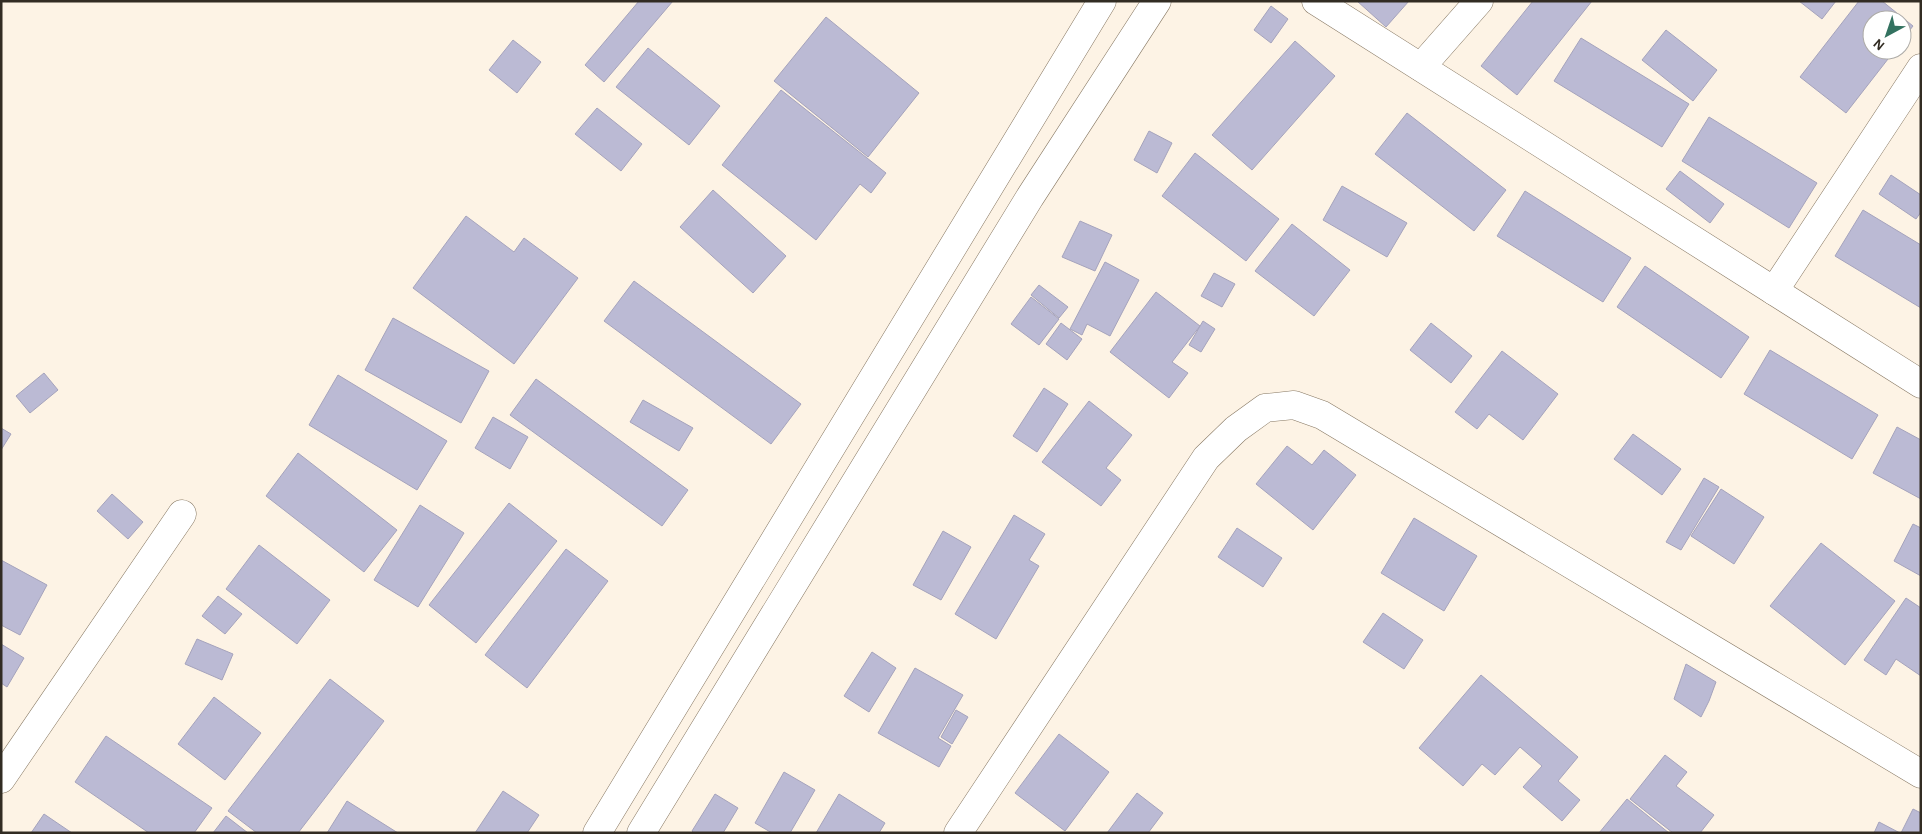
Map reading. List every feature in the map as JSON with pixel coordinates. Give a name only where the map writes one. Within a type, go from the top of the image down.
[{"type":"street","points":[[597,833],[1102,1]]},
{"type":"street","points":[[641,833],[1030,197],[1157,1]]},
{"type":"street","points":[[1316,1],[1921,384]]},
{"type":"street","points":[[1421,67],[1479,1]]},
{"type":"street","points":[[1774,291],[1921,68]]},
{"type":"street","points":[[958,833],[1206,458],[1236,429],[1265,408],[1294,405],[1322,415],[1921,774]]},
{"type":"street","points":[[1,779],[182,514]]},
{"type":"building","points":[[639,1],[673,1],[604,82],[585,65]]},
{"type":"building","points":[[1357,1],[1409,1],[1386,27]]},
{"type":"building","points":[[1533,1],[1592,1],[1517,95],[1481,66]]},
{"type":"building","points":[[1799,1],[1836,1],[1822,19]]},
{"type":"building","points":[[1859,1],[1882,1],[1893,10],[1862,10],[1862,60],[1887,60],[1846,113],[1800,77]]},
{"type":"building","points":[[1271,6],[1288,19],[1271,43],[1254,30]]},
{"type":"building","points":[[826,17],[919,93],[868,157],[774,81]]},
{"type":"building","points":[[1666,30],[1717,70],[1693,101],[1642,60]]},
{"type":"building","points":[[1581,38],[1689,104],[1662,147],[1554,81]]},
{"type":"building","points":[[513,40],[541,62],[517,93],[489,70]]},
{"type":"building","points":[[1295,41],[1335,76],[1252,170],[1212,135]]},
{"type":"building","points":[[648,48],[720,106],[689,145],[616,87]]},
{"type":"building","points":[[781,90],[886,173],[871,193],[860,184],[816,240],[722,165]]},
{"type":"building","points":[[597,108],[642,144],[621,171],[575,134]]},
{"type":"building","points":[[1407,113],[1506,190],[1474,231],[1375,154]]},
{"type":"building","points":[[1709,117],[1817,183],[1789,228],[1682,161]]},
{"type":"building","points":[[1149,131],[1172,143],[1157,173],[1134,160]]},
{"type":"building","points":[[1195,153],[1279,219],[1246,261],[1162,196]]},
{"type":"building","points":[[1680,171],[1724,204],[1710,223],[1666,189]]},
{"type":"building","points":[[1891,175],[1921,195],[1921,212],[1916,219],[1879,194]]},
{"type":"building","points":[[1342,186],[1407,223],[1387,257],[1323,220]]},
{"type":"building","points":[[713,190],[786,256],[753,293],[680,227]]},
{"type":"building","points":[[1525,191],[1631,258],[1603,302],[1497,236]]},
{"type":"building","points":[[1863,210],[1921,245],[1921,308],[1835,256]]},
{"type":"building","points":[[466,216],[514,252],[524,238],[578,278],[514,364],[413,288]]},
{"type":"building","points":[[1080,221],[1112,235],[1095,271],[1062,257]]},
{"type":"building","points":[[1292,224],[1350,270],[1314,316],[1255,271]]},
{"type":"building","points":[[1105,262],[1139,280],[1110,336],[1087,324],[1082,335],[1070,329]]},
{"type":"building","points":[[1645,266],[1749,337],[1721,378],[1617,307]]},
{"type":"building","points":[[1214,273],[1235,284],[1222,307],[1201,296]]},
{"type":"building","points":[[634,281],[801,404],[771,444],[604,321]]},
{"type":"building","points":[[1039,285],[1068,307],[1059,318],[1031,295]]},
{"type":"building","points":[[1156,292],[1200,326],[1172,362],[1188,373],[1169,398],[1110,352]]},
{"type":"building","points":[[1031,297],[1059,319],[1039,345],[1011,324]]},
{"type":"building","points":[[393,318],[489,371],[461,423],[365,370]]},
{"type":"building","points":[[1203,321],[1215,329],[1201,352],[1189,345]]},
{"type":"building","points":[[1061,323],[1082,339],[1067,360],[1046,344]]},
{"type":"building","points":[[1431,323],[1472,356],[1451,383],[1410,350]]},
{"type":"building","points":[[1770,350],[1878,415],[1852,459],[1744,394]]},
{"type":"building","points":[[1502,351],[1558,394],[1523,440],[1489,414],[1477,429],[1455,412]]},
{"type":"building","points":[[44,373],[58,390],[30,413],[16,396]]},
{"type":"building","points":[[338,375],[447,441],[417,490],[309,425]]},
{"type":"building","points":[[536,379],[688,490],[662,526],[510,415]]},
{"type":"building","points":[[1044,388],[1068,404],[1037,452],[1013,436]]},
{"type":"building","points":[[643,400],[693,428],[679,451],[630,422]]},
{"type":"building","points":[[1089,401],[1132,435],[1106,468],[1121,480],[1101,506],[1042,462]]},
{"type":"building","points":[[493,417],[528,437],[510,469],[475,448]]},
{"type":"building","points":[[1897,427],[1921,440],[1921,499],[1873,473]]},
{"type":"building","points":[[1,428],[11,434],[1,450]]},
{"type":"building","points":[[1633,434],[1681,469],[1662,495],[1614,459]]},
{"type":"building","points":[[1287,446],[1312,465],[1324,450],[1356,475],[1313,530],[1256,484]]},
{"type":"building","points":[[298,453],[397,530],[364,572],[266,496]]},
{"type":"building","points":[[1704,478],[1719,487],[1681,550],[1666,542]]},
{"type":"building","points":[[1721,489],[1764,517],[1734,564],[1691,536]]},
{"type":"building","points":[[112,494],[143,522],[128,539],[97,511]]},
{"type":"building","points":[[509,503],[557,541],[476,643],[429,605]]},
{"type":"building","points":[[420,505],[464,533],[418,607],[374,580]]},
{"type":"building","points":[[1014,515],[1045,534],[1029,560],[1039,566],[996,639],[955,614]]},
{"type":"building","points":[[1414,518],[1477,556],[1444,611],[1381,573]]},
{"type":"building","points":[[1913,524],[1921,528],[1921,576],[1894,561]]},
{"type":"building","points":[[1237,528],[1282,558],[1263,587],[1218,557]]},
{"type":"building","points":[[943,531],[971,547],[941,600],[913,585]]},
{"type":"building","points":[[1821,543],[1895,601],[1845,665],[1770,606]]},
{"type":"building","points":[[259,545],[330,600],[297,644],[226,589]]},
{"type":"building","points":[[566,549],[608,581],[527,688],[485,655]]},
{"type":"building","points":[[1,560],[47,585],[20,635],[1,625]]},
{"type":"building","points":[[218,596],[242,614],[225,634],[202,616]]},
{"type":"building","points":[[1906,598],[1921,608],[1921,676],[1896,659],[1886,675],[1864,660]]},
{"type":"building","points":[[1383,613],[1423,640],[1404,669],[1363,642]]},
{"type":"building","points":[[197,639],[233,654],[222,680],[185,664]]},
{"type":"building","points":[[1,644],[24,658],[7,687],[1,683]]},
{"type":"building","points":[[872,652],[896,668],[869,712],[844,696]]},
{"type":"building","points":[[1686,664],[1716,682],[1701,717],[1674,699]]},
{"type":"building","points":[[915,668],[963,695],[938,738],[951,746],[939,767],[878,733]]},
{"type":"building","points":[[1481,675],[1578,757],[1558,781],[1580,800],[1562,821],[1523,787],[1542,766],[1520,747],[1495,775],[1482,764],[1463,786],[1419,748]]},
{"type":"building","points":[[330,679],[384,721],[298,833],[257,833],[228,811]]},
{"type":"building","points":[[214,697],[261,733],[225,780],[178,744]]},
{"type":"building","points":[[956,710],[968,717],[952,744],[941,737]]},
{"type":"building","points":[[1059,734],[1109,772],[1065,831],[1015,793]]},
{"type":"building","points":[[106,736],[212,808],[194,833],[149,833],[75,782]]},
{"type":"building","points":[[1665,755],[1687,772],[1676,786],[1714,815],[1700,833],[1673,833],[1630,799]]},
{"type":"building","points":[[784,772],[815,790],[790,833],[772,833],[755,823]]},
{"type":"building","points":[[503,791],[539,815],[527,833],[475,833]]},
{"type":"building","points":[[1137,793],[1163,813],[1148,833],[1107,833]]},
{"type":"building","points":[[715,794],[738,808],[723,833],[694,833],[692,831]]},
{"type":"building","points":[[839,794],[885,823],[879,833],[816,833]]},
{"type":"building","points":[[1627,799],[1669,833],[1599,833]]},
{"type":"building","points":[[347,801],[398,833],[327,833]]},
{"type":"building","points":[[1913,809],[1921,813],[1921,833],[1901,833]]},
{"type":"building","points":[[44,814],[72,833],[31,833]]},
{"type":"building","points":[[226,816],[248,833],[213,833]]},
{"type":"building","points":[[1879,822],[1900,833],[1874,833]]}]
